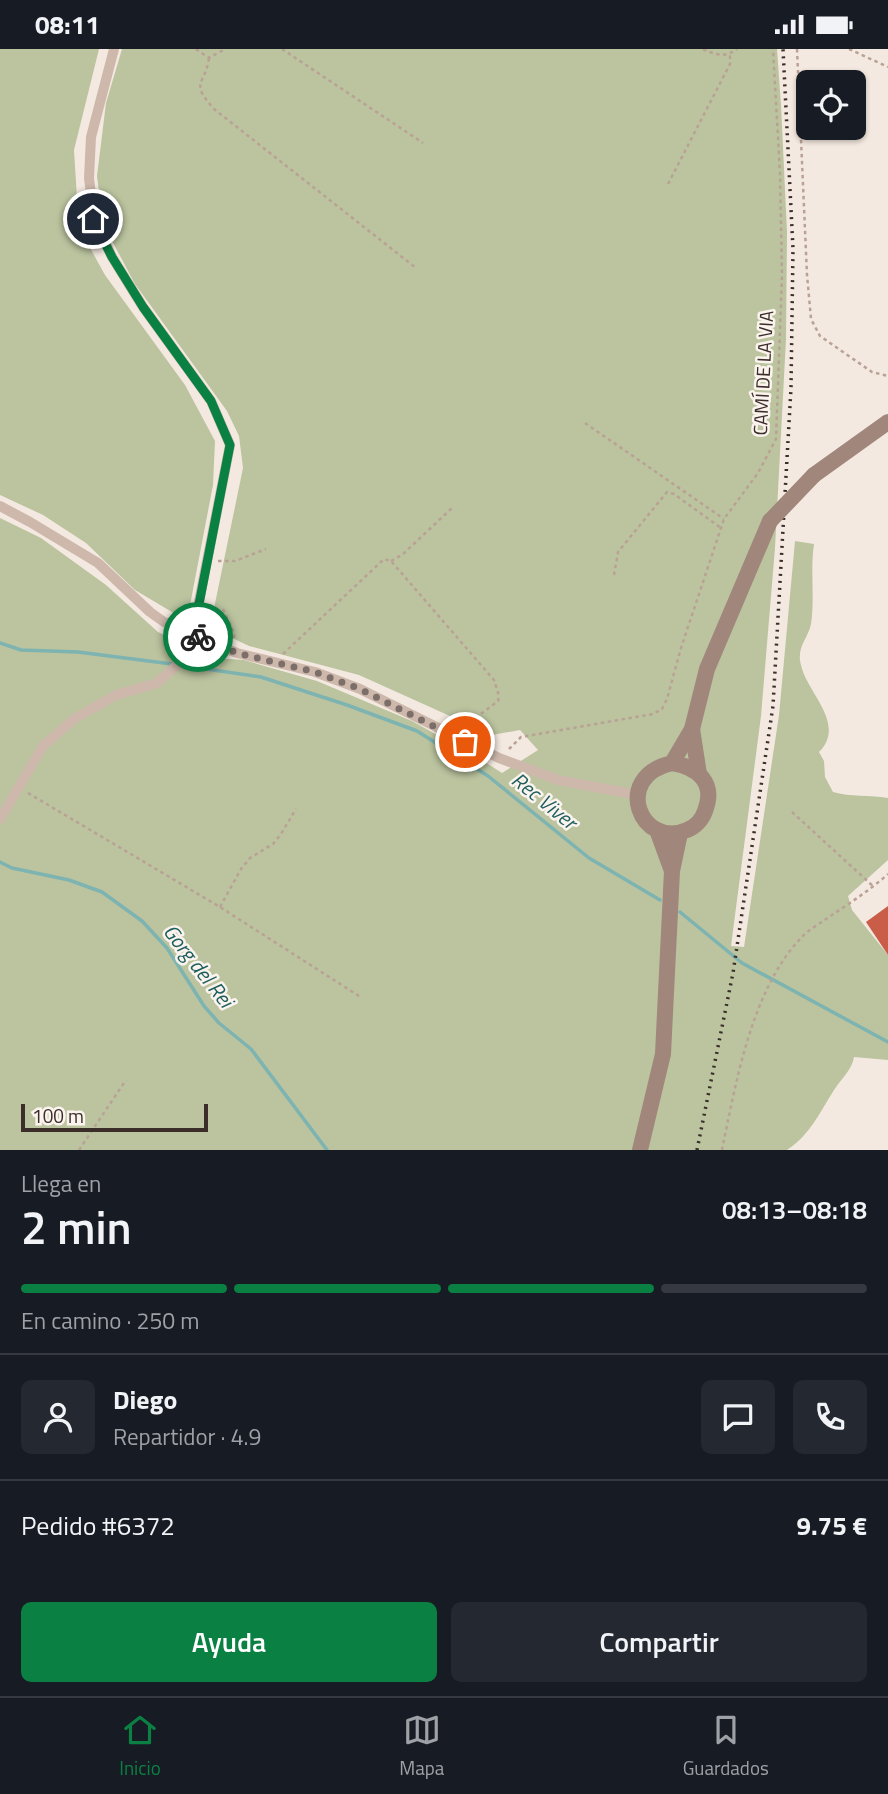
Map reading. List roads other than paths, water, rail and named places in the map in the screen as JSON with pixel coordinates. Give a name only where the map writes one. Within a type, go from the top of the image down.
[{"type":"street","points":[[0,819],[44,747],[75,719],[116,695],[157,683],[178,664],[190,647],[230,445],[211,401],[143,307],[112,257],[93,219],[89,178],[91,137],[114,49]]},
{"type":"street","points":[[672,763],[692,729],[707,669],[770,521],[814,475],[888,422]]},
{"type":"street","points":[[0,506],[98,563],[164,622],[237,653],[315,672],[360,689],[499,758],[558,780],[638,795]]},
{"type":"street","points":[[692,729],[699,773],[707,786],[709,801],[704,816],[694,827],[680,833],[668,834],[657,830],[646,821],[639,809],[638,795],[641,783],[649,772],[659,765],[672,763],[686,765],[699,773]]},
{"type":"street","points":[[657,830],[671,871]]},
{"type":"street","points":[[640,1150],[663,1054],[671,871],[680,833]]},
{"type":"waterway","name":"Rec Viver","points":[[0,643],[21,650],[78,652],[172,664]]},
{"type":"waterway","name":"Rec Viver","points":[[179,665],[261,677],[417,731],[488,776],[589,858],[660,900]]},
{"type":"waterway","name":"Gorg del Rei","points":[[0,862],[12,868],[69,880],[102,892],[142,921],[167,948],[204,1006],[219,1023],[251,1049],[327,1150]]},
{"type":"waterway","name":"Rec Viver","points":[[680,912],[742,963],[888,1042]]},
{"type":"railway","points":[[697,1150],[733,973],[773,706],[791,388],[793,249],[783,49]]}]
